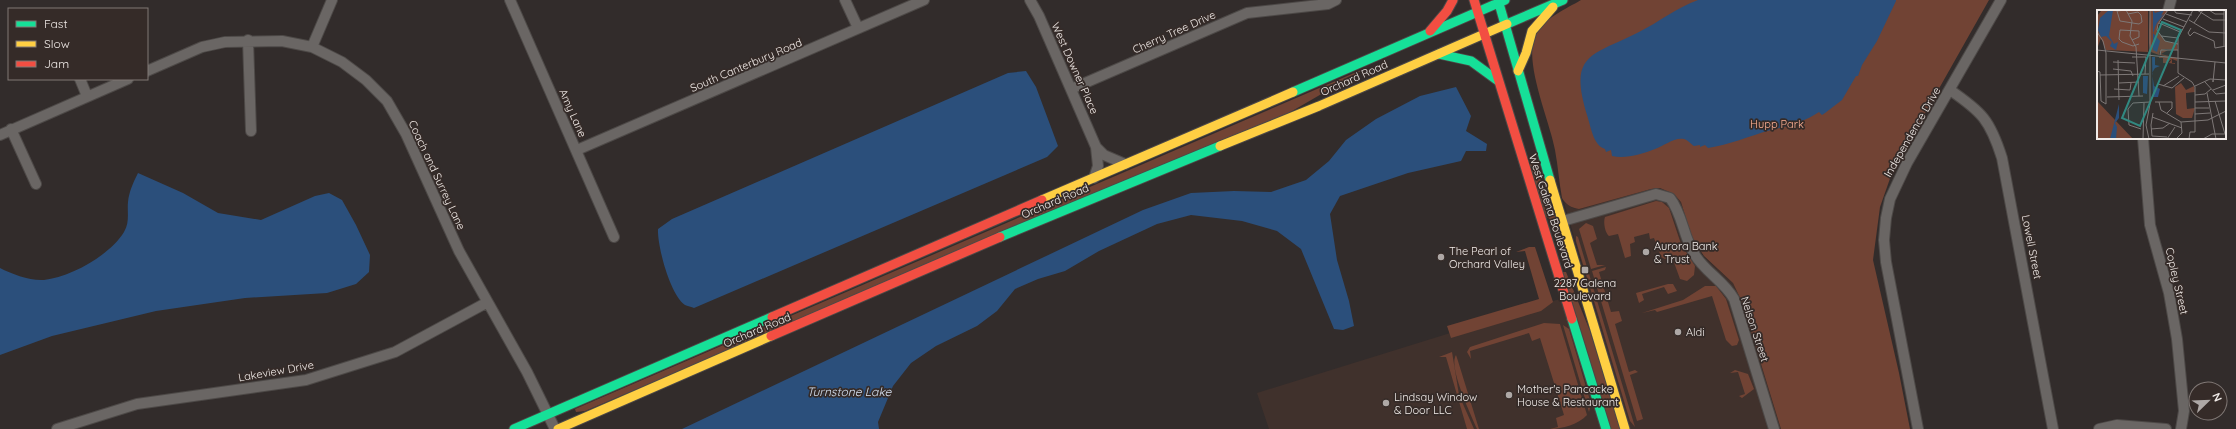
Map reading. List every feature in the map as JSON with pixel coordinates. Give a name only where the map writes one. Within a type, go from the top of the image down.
[{"type":"main road","points":[[1428,33],[1447,11],[1453,0]]},
{"type":"main road","name":"West Galena Boulevard","points":[[1474,0],[1497,80],[1606,429]]},
{"type":"main road","name":"Orchard Road","points":[[514,429],[1501,1]]},
{"type":"main road","name":"West Galena Boulevard","points":[[1501,1],[1505,25],[1518,71],[1625,429]]},
{"type":"main road","points":[[1518,71],[1532,31],[1560,1]]},
{"type":"main road","name":"Orchard Road","points":[[558,429],[1064,209],[1319,106],[1560,1]]},
{"type":"main road","points":[[1438,54],[1459,56],[1473,60],[1497,80]]},
{"type":"main road","points":[[1540,219],[1550,224],[1554,230],[1564,256],[1578,272]]},
{"type":"street","points":[[312,47],[332,0]]},
{"type":"street","name":"Amy Lane","points":[[510,0],[614,237]]},
{"type":"street","points":[[845,0],[858,28]]},
{"type":"street","name":"South Canterbury Road","points":[[577,150],[924,0]]},
{"type":"street","name":"West Downer Place","points":[[1030,0],[1096,146],[1104,155],[1125,164]]},
{"type":"street","name":"Cherry Tree Drive","points":[[1071,89],[1247,13],[1328,4],[1336,0]]},
{"type":"street","name":"Independence Drive","points":[[1918,429],[1886,262],[1886,218],[1895,186],[2001,0]]},
{"type":"street","points":[[2168,10],[2171,0]]},
{"type":"street","points":[[248,40],[252,131]]},
{"type":"street","name":"Coach and Surrey Lane","points":[[148,71],[202,47],[225,42],[248,40],[282,41],[312,47],[342,62],[366,80],[387,101],[406,134],[459,251],[486,303],[527,372],[555,429]]},
{"type":"street","points":[[80,80],[87,96]]},
{"type":"street","points":[[0,135],[126,80]]},
{"type":"street","name":"Lowell Street","points":[[1950,90],[1974,107],[1984,117],[1994,133],[2002,158],[2054,429]]},
{"type":"street","points":[[11,129],[36,184]]},
{"type":"street","name":"Copley Street","points":[[2143,139],[2150,225],[2169,293],[2177,340],[2184,411],[2181,429]]},
{"type":"street","name":"West Downer Place","points":[[1094,178],[1098,166],[1096,146]]},
{"type":"street","name":"Nelson Street","points":[[1563,221],[1656,194],[1670,198],[1678,211],[1687,242],[1696,257],[1724,284],[1734,299],[1774,429]]},
{"type":"street","name":"Lakeview Drive","points":[[57,429],[137,404],[306,380],[396,352],[486,303]]},
{"type":"street","points":[[2099,429],[2117,425],[2166,429]]},
{"type":"shaded area","points":[[1660,188],[1674,194],[1681,202],[1692,238],[1703,256],[1733,283],[1742,302],[1781,429],[1630,429],[1564,202],[1573,208],[1579,209],[1641,191]]},
{"type":"shaded area","points":[[1563,298],[1602,429],[1269,429],[1257,393]]},
{"type":"green space","name":"Hupp Park","points":[[1581,0],[1989,0],[1893,170],[1880,207],[1873,260],[1899,373],[1910,429],[1781,429],[1742,302],[1733,283],[1704,256],[1692,238],[1681,202],[1674,194],[1660,188],[1651,189],[1579,209],[1565,203],[1562,198],[1555,150],[1538,91],[1532,59],[1533,45],[1536,34],[1544,23],[1556,14]]},
{"type":"green space","points":[[1368,67],[1287,114],[585,411],[576,412],[575,409]]},
{"type":"green space","points":[[1532,162],[1550,199],[1557,224],[1544,215],[1529,163]]},
{"type":"green space","points":[[1656,201],[1662,202],[1669,208],[1681,244],[1695,266],[1694,275],[1687,281],[1680,279],[1672,257],[1665,259],[1661,257],[1654,238],[1650,239],[1649,233],[1634,237],[1635,242],[1630,244],[1631,256],[1625,258],[1618,234],[1609,236],[1605,230],[1605,217]]},
{"type":"green space","points":[[1586,223],[1593,226],[1597,239],[1590,243],[1597,265],[1605,265],[1591,269],[1579,229]]},
{"type":"green space","points":[[1576,236],[1578,237],[1635,427],[1630,421],[1576,241]]},
{"type":"green space","points":[[1529,247],[1535,247],[1553,302],[1541,311],[1451,338],[1447,326],[1539,299],[1525,251],[1516,252]]},
{"type":"green space","points":[[1606,267],[1605,270],[1599,272],[1611,312],[1619,311],[1622,321],[1615,324],[1629,372],[1635,370],[1638,372],[1630,375],[1643,419],[1637,421],[1592,271]]},
{"type":"green space","points":[[1563,272],[1566,272],[1590,331],[1620,429],[1611,429]]},
{"type":"green space","points":[[1673,284],[1677,291],[1668,294],[1664,287],[1642,294],[1644,300],[1639,303],[1636,293]]},
{"type":"green space","points":[[1705,286],[1716,286],[1726,299],[1739,340],[1737,345],[1732,346],[1726,340],[1712,296],[1657,312],[1655,310],[1642,313],[1683,300]]},
{"type":"green space","points":[[1544,323],[1560,324],[1587,415],[1580,421],[1555,429],[1550,429],[1558,427],[1556,418],[1564,415],[1540,338],[1532,341],[1529,333],[1470,351],[1471,359],[1467,352],[1470,347]]},
{"type":"green space","points":[[1563,325],[1569,329],[1591,404],[1589,412]]},
{"type":"green space","points":[[1452,352],[1459,395],[1474,429],[1467,429],[1446,357],[1439,357]]},
{"type":"green space","points":[[1456,355],[1479,429],[1477,429],[1461,391],[1455,370],[1454,361]]},
{"type":"green space","points":[[1735,370],[1748,374],[1754,389],[1742,398],[1739,396],[1745,394],[1738,372],[1730,373]]},
{"type":"water","points":[[1698,0],[1896,1],[1877,41],[1862,65],[1858,76],[1856,76],[1842,100],[1822,115],[1819,112],[1796,123],[1716,147],[1708,148],[1705,145],[1700,147],[1700,145],[1694,146],[1688,141],[1677,139],[1658,148],[1639,154],[1623,157],[1612,156],[1611,150],[1606,152],[1605,149],[1598,144],[1591,130],[1582,95],[1580,79],[1583,68],[1588,59],[1597,52],[1639,32],[1682,7]]},
{"type":"water","points":[[1026,71],[1036,87],[1058,146],[1047,157],[694,308],[685,305],[679,300],[670,281],[662,257],[658,236],[658,229],[672,219],[1008,73]]},
{"type":"water","name":"Turnstone Lake","points":[[1456,87],[1471,116],[1466,131],[1487,144],[1486,151],[1466,151],[1461,161],[1408,173],[1340,196],[1330,214],[1337,260],[1349,301],[1354,326],[1343,330],[1334,329],[1301,249],[1277,231],[1242,221],[1191,215],[1157,224],[1099,251],[1065,271],[1038,279],[1015,289],[997,311],[977,326],[936,346],[911,363],[893,386],[878,422],[879,429],[682,429],[1143,210],[1191,193],[1234,191],[1271,192],[1306,180],[1329,161],[1346,140],[1376,119],[1420,96]]},
{"type":"water","points":[[138,173],[183,193],[218,213],[261,220],[315,196],[329,193],[342,200],[356,225],[370,255],[369,272],[356,284],[327,293],[245,298],[156,311],[52,336],[0,355],[0,268],[27,278],[44,280],[55,278],[77,270],[100,257],[118,241],[126,228],[128,221],[129,195]]},
{"type":"traffic: fast","points":[[1498,0],[1550,180]]},
{"type":"traffic: fast","points":[[1293,92],[1505,0]]},
{"type":"traffic: fast","points":[[1507,24],[1563,0]]},
{"type":"traffic: fast","points":[[1439,54],[1471,61],[1497,80]]},
{"type":"traffic: fast","points":[[1000,237],[1220,146]]},
{"type":"traffic: fast","points":[[514,429],[772,317]]},
{"type":"traffic: fast","points":[[1572,319],[1606,429]]},
{"type":"traffic: slow","points":[[1518,71],[1526,53],[1532,31],[1553,7]]},
{"type":"traffic: slow","points":[[1220,146],[1319,106],[1507,24]]},
{"type":"traffic: slow","points":[[1042,200],[1293,92]]},
{"type":"traffic: slow","points":[[1550,180],[1625,429]]},
{"type":"traffic: slow","points":[[558,429],[771,336]]},
{"type":"traffic: jam","points":[[1430,31],[1447,11],[1453,0]]},
{"type":"traffic: jam","points":[[1474,0],[1572,319]]},
{"type":"traffic: jam","points":[[772,317],[1042,200]]},
{"type":"traffic: jam","points":[[771,336],[1000,237]]},
{"type":"place","name":"Aurora Bank & Trust","points":[[1646,252]]},
{"type":"place","name":"The Pearl of Orchard Valley","points":[[1441,257]]},
{"type":"place","name":"2287 Galena Boulevard","points":[[1585,270]]},
{"type":"place","name":"Aldi","points":[[1678,332]]},
{"type":"place","name":"Mother's Pancacke House & Restaurant","points":[[1509,395]]},
{"type":"place","name":"Lindsay Window & Door LLC","points":[[1386,403]]}]
